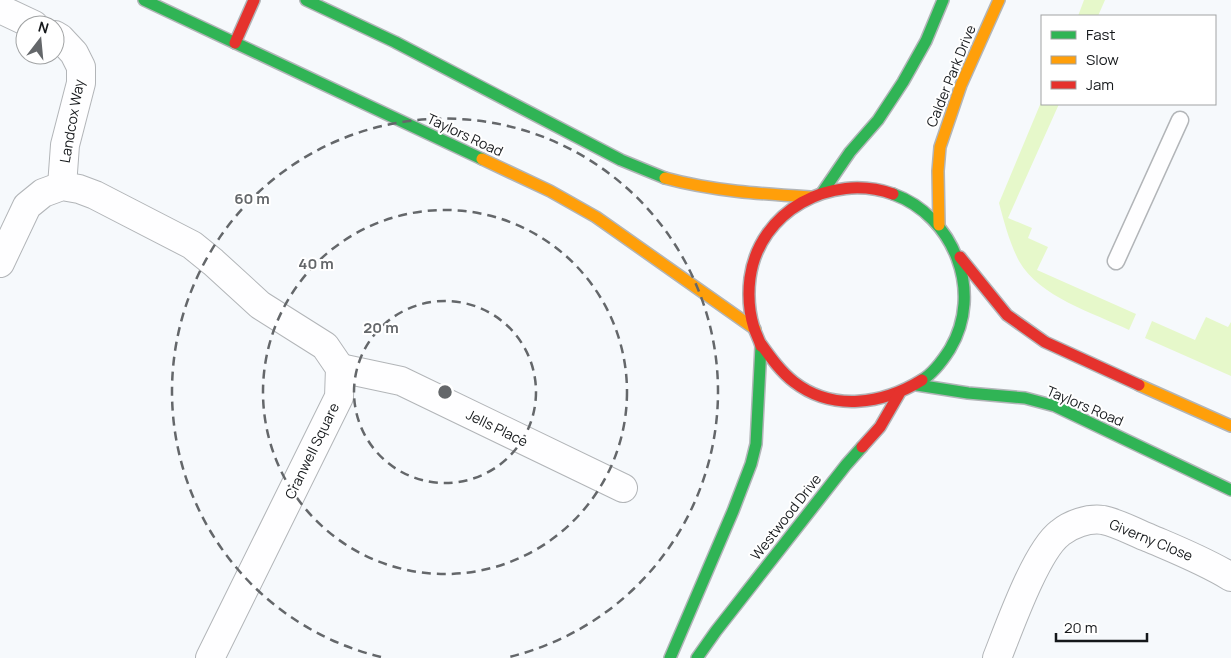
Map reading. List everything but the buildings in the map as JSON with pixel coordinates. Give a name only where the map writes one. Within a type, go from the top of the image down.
[{"type":"main road","name":"Taylors Road","points":[[144,0],[550,191],[603,222],[754,330]]},
{"type":"main road","points":[[235,43],[254,0]]},
{"type":"main road","points":[[306,0],[395,42],[621,160],[659,176],[695,186],[772,195],[816,195],[847,188],[873,188],[898,196],[920,208],[939,225],[956,252],[1007,315],[1045,342],[1084,362],[1229,419]]},
{"type":"main road","points":[[943,0],[926,41],[903,82],[878,120],[816,195],[788,211],[770,230],[757,252],[750,278],[749,304],[754,330],[761,344],[780,370],[805,390],[836,401],[868,402],[899,394],[918,385],[937,368],[951,348],[961,325],[965,300],[963,275],[956,252]]},
{"type":"main road","name":"Calder Park Drive","points":[[939,225],[938,171],[940,147],[948,118],[961,85],[999,0]]},
{"type":"main road","points":[[670,658],[734,507],[757,439],[756,418],[761,344]]},
{"type":"main road","name":"Taylors Road","points":[[918,385],[968,393],[1025,398],[1054,406],[1231,490]]},
{"type":"main road","name":"Westwood Drive","points":[[697,658],[846,465],[880,427],[899,394]]},
{"type":"street","points":[[0,9],[15,16]]},
{"type":"street","name":"Landcox Way","points":[[62,186],[65,145],[82,83],[81,67],[74,53],[65,43]]},
{"type":"street","points":[[0,263],[26,206],[43,193],[62,186],[79,190],[95,196],[192,245],[260,305],[326,346],[340,368]]},
{"type":"street","name":"Jells Place","points":[[340,368],[401,381],[623,488]]},
{"type":"street","name":"Cranwell Square","points":[[210,658],[339,397],[340,368]]},
{"type":"street","name":"Giverny Close","points":[[997,658],[1035,568],[1058,533],[1070,526],[1086,521],[1102,520],[1126,528],[1213,565],[1231,578]]},
{"type":"lane","points":[[1116,261],[1180,120]]},
{"type":"green space","points":[[1084,0],[1105,0],[1098,15],[1078,15]]},
{"type":"green space","points":[[1041,102],[1041,105],[1059,105],[1008,218],[1032,228],[1028,238],[1048,247],[1037,270],[1136,314],[1129,330],[1068,303],[1040,285],[1028,274],[1019,261],[1010,240],[999,203]]},
{"type":"green space","points":[[1206,317],[1228,327],[1231,322],[1231,376],[1145,338],[1152,321],[1195,340]]},
{"type":"traffic: fast","points":[[144,0],[482,159]]},
{"type":"traffic: fast","points":[[306,0],[395,42],[621,160],[665,178]]},
{"type":"traffic: fast","points":[[822,193],[850,152],[878,120],[903,82],[926,41],[943,0]]},
{"type":"traffic: fast","points":[[893,194],[914,205],[932,219],[947,238],[957,258],[963,281],[964,304],[960,327],[944,358],[922,380]]},
{"type":"traffic: fast","points":[[670,658],[751,464],[756,444],[761,346]]},
{"type":"traffic: fast","points":[[917,385],[968,393],[1025,398],[1055,406],[1231,490]]},
{"type":"traffic: fast","points":[[697,658],[716,631],[862,447]]},
{"type":"traffic: slow","points":[[939,225],[938,171],[940,147],[961,85],[999,0]]},
{"type":"traffic: slow","points":[[482,159],[550,191],[596,217],[755,329]]},
{"type":"traffic: slow","points":[[665,178],[719,189],[811,197]]},
{"type":"traffic: slow","points":[[1139,385],[1231,426]]},
{"type":"traffic: jam","points":[[235,43],[254,0]]},
{"type":"traffic: jam","points":[[761,346],[751,316],[749,284],[756,254],[767,234],[783,216],[802,203],[823,193],[846,188],[869,189],[893,194]]},
{"type":"traffic: jam","points":[[960,257],[1007,315],[1045,342],[1139,385]]},
{"type":"traffic: jam","points":[[761,344],[789,378],[809,392],[825,398],[841,401],[875,399],[891,395],[922,380]]},
{"type":"traffic: jam","points":[[862,447],[880,427],[899,394]]}]
